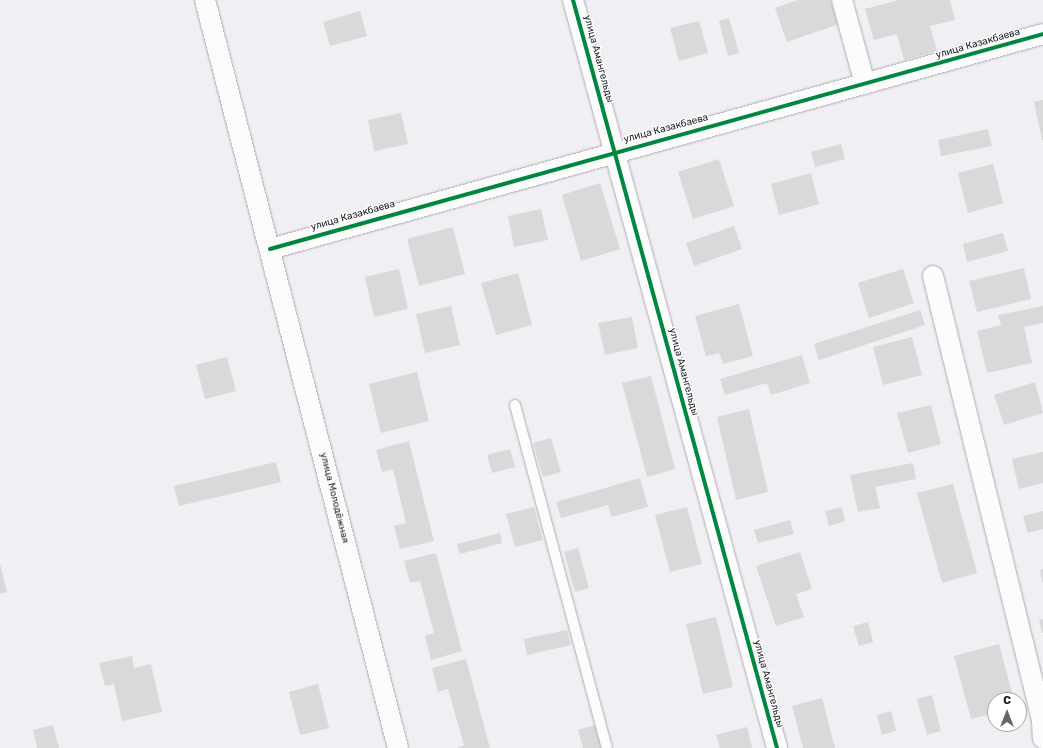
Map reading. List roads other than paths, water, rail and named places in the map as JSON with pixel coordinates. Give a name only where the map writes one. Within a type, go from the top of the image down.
[{"type":"street","name":"улица Молодёжная","points":[[205,0],[398,748]]},
{"type":"street","name":"улица Амангельды","points":[[573,0],[777,748]]},
{"type":"street","points":[[842,0],[865,84]]},
{"type":"street","name":"улица Казакбаева","points":[[270,248],[614,151],[865,84],[1043,34]]},
{"type":"street","points":[[932,276],[1042,721],[1043,738]]},
{"type":"lane","points":[[514,405],[607,748]]}]
